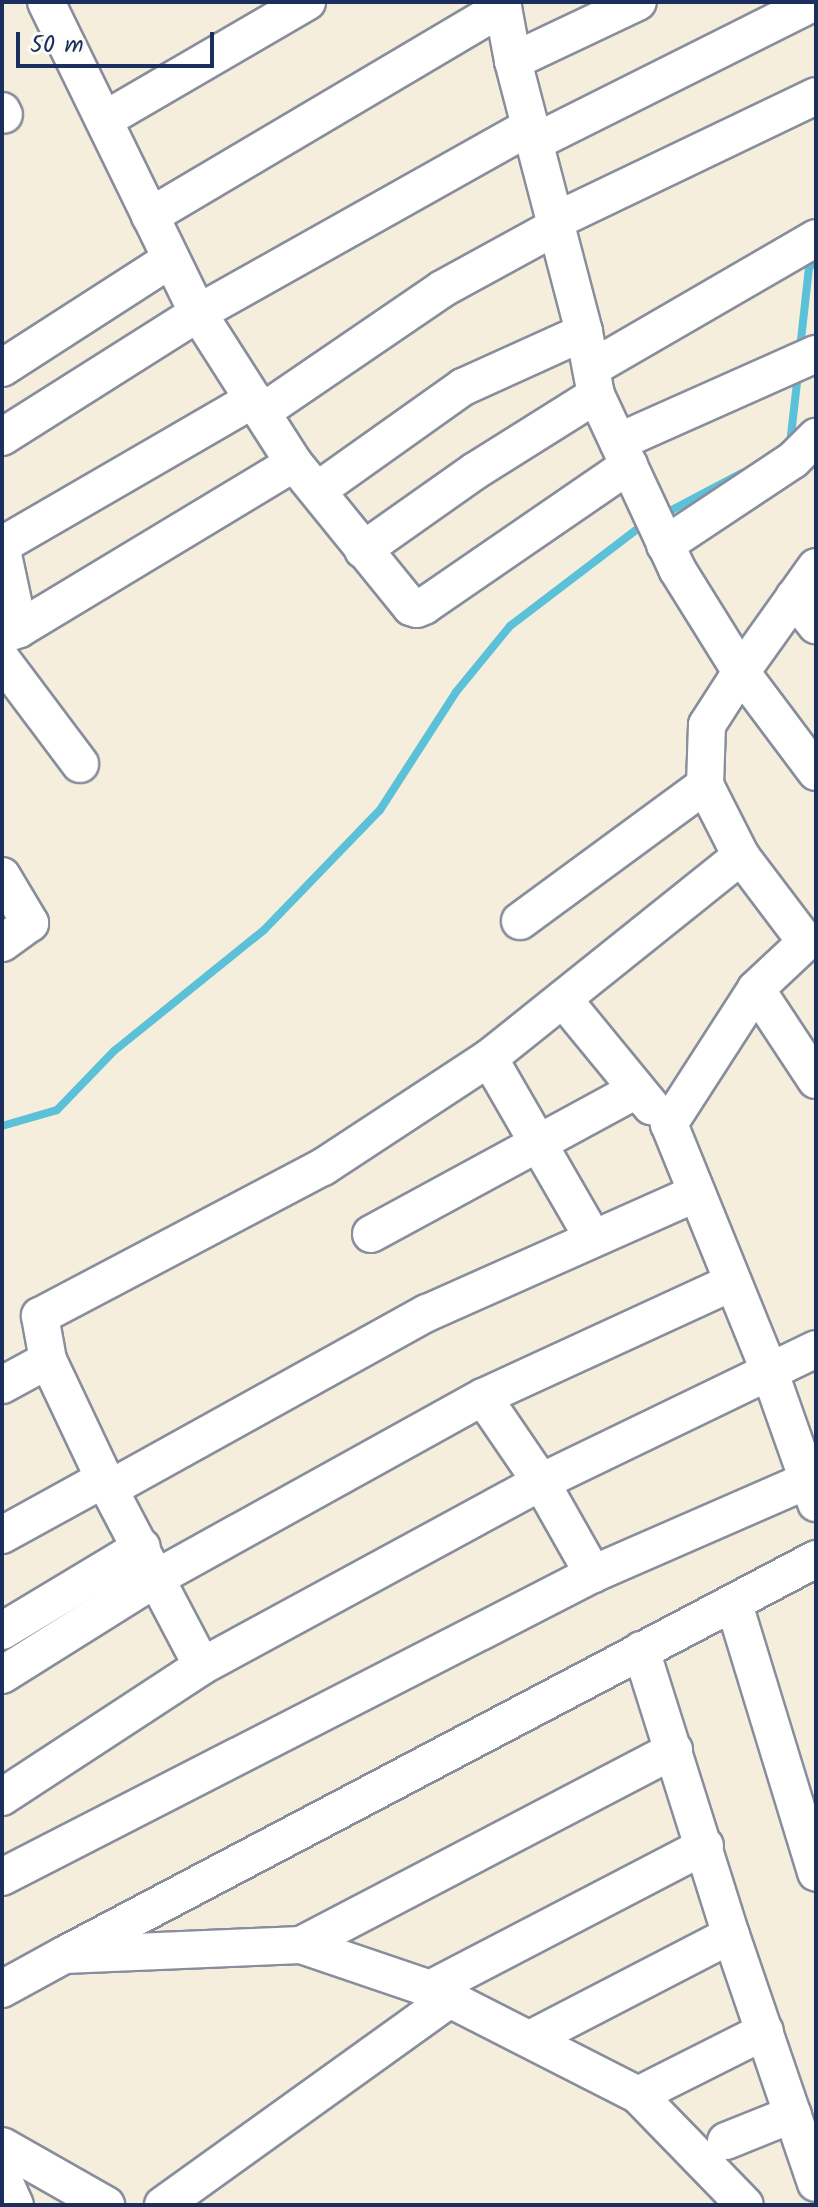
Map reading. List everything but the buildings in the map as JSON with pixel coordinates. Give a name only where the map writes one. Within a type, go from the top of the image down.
[{"type":"street","points":[[104,120],[307,2]]},
{"type":"street","points":[[513,61],[638,2]]},
{"type":"street","points":[[2,437],[198,313],[532,134],[814,2]]},
{"type":"street","points":[[150,216],[503,5],[513,61],[584,332],[594,382],[665,545],[741,672],[816,772]]},
{"type":"street","points":[[61,7],[104,120],[198,313],[294,463],[363,550],[417,609],[623,453],[805,359]]},
{"type":"street","points":[[294,463],[11,632],[2,548],[258,405],[442,289],[556,224],[816,96]]},
{"type":"street","points":[[363,550],[594,382],[816,238]]},
{"type":"street","points":[[2,368],[171,259]]},
{"type":"street","points":[[318,490],[463,387],[584,332]]},
{"type":"street","points":[[665,545],[793,460],[816,437]]},
{"type":"street","points":[[669,1124],[756,989],[811,946],[741,856],[705,785],[707,725],[816,567]]},
{"type":"street","points":[[794,597],[816,625]]},
{"type":"street","points":[[2,660],[80,764]]},
{"type":"street","points":[[520,921],[705,785]]},
{"type":"street","points":[[202,1666],[150,1562],[106,1484],[48,1360],[40,1316],[323,1167],[489,1058],[741,856]]},
{"type":"street","points":[[2,876],[30,923],[2,943]]},
{"type":"street","points":[[756,989],[816,1080]]},
{"type":"street","points":[[2,1877],[593,1574],[810,1476],[669,1124],[636,1090],[563,999]]},
{"type":"street","points":[[489,1058],[593,1238]]},
{"type":"street","points":[[371,1234],[636,1090]]},
{"type":"street","points":[[2,1535],[106,1484],[427,1313],[697,1193]]},
{"type":"street","points":[[2,1631],[150,1562],[483,1397],[733,1282]]},
{"type":"street","points":[[2,1797],[202,1666],[541,1482],[816,1349]]},
{"type":"street","points":[[2,1385],[48,1360]]},
{"type":"street","points":[[483,1397],[541,1482],[593,1574]]},
{"type":"street","points":[[2,1989],[816,1559]]},
{"type":"street","points":[[2,1675],[150,1562]]},
{"type":"street","points":[[734,1604],[816,1873]]},
{"type":"street","points":[[641,1650],[731,1935],[816,2183]]},
{"type":"street","points":[[301,1945],[674,1750]]},
{"type":"street","points":[[163,2205],[440,1994],[705,1846]]},
{"type":"street","points":[[532,2038],[731,1935]]},
{"type":"street","points":[[64,1955],[301,1945],[440,1994],[532,2038],[638,2095],[745,2205]]},
{"type":"street","points":[[638,2095],[765,2031]]},
{"type":"street","points":[[726,2141],[793,2114]]},
{"type":"street","points":[[2,2146],[106,2205]]},
{"type":"street","points":[[2,2176],[15,2205]]},
{"type":"waterway","points":[[800,349],[809,267],[816,262]]},
{"type":"waterway","points":[[790,444],[798,374]]},
{"type":"waterway","points":[[668,512],[742,473]]},
{"type":"waterway","points":[[2,1126],[57,1110],[114,1051],[264,930],[380,810],[456,692],[510,626],[636,530]]}]
